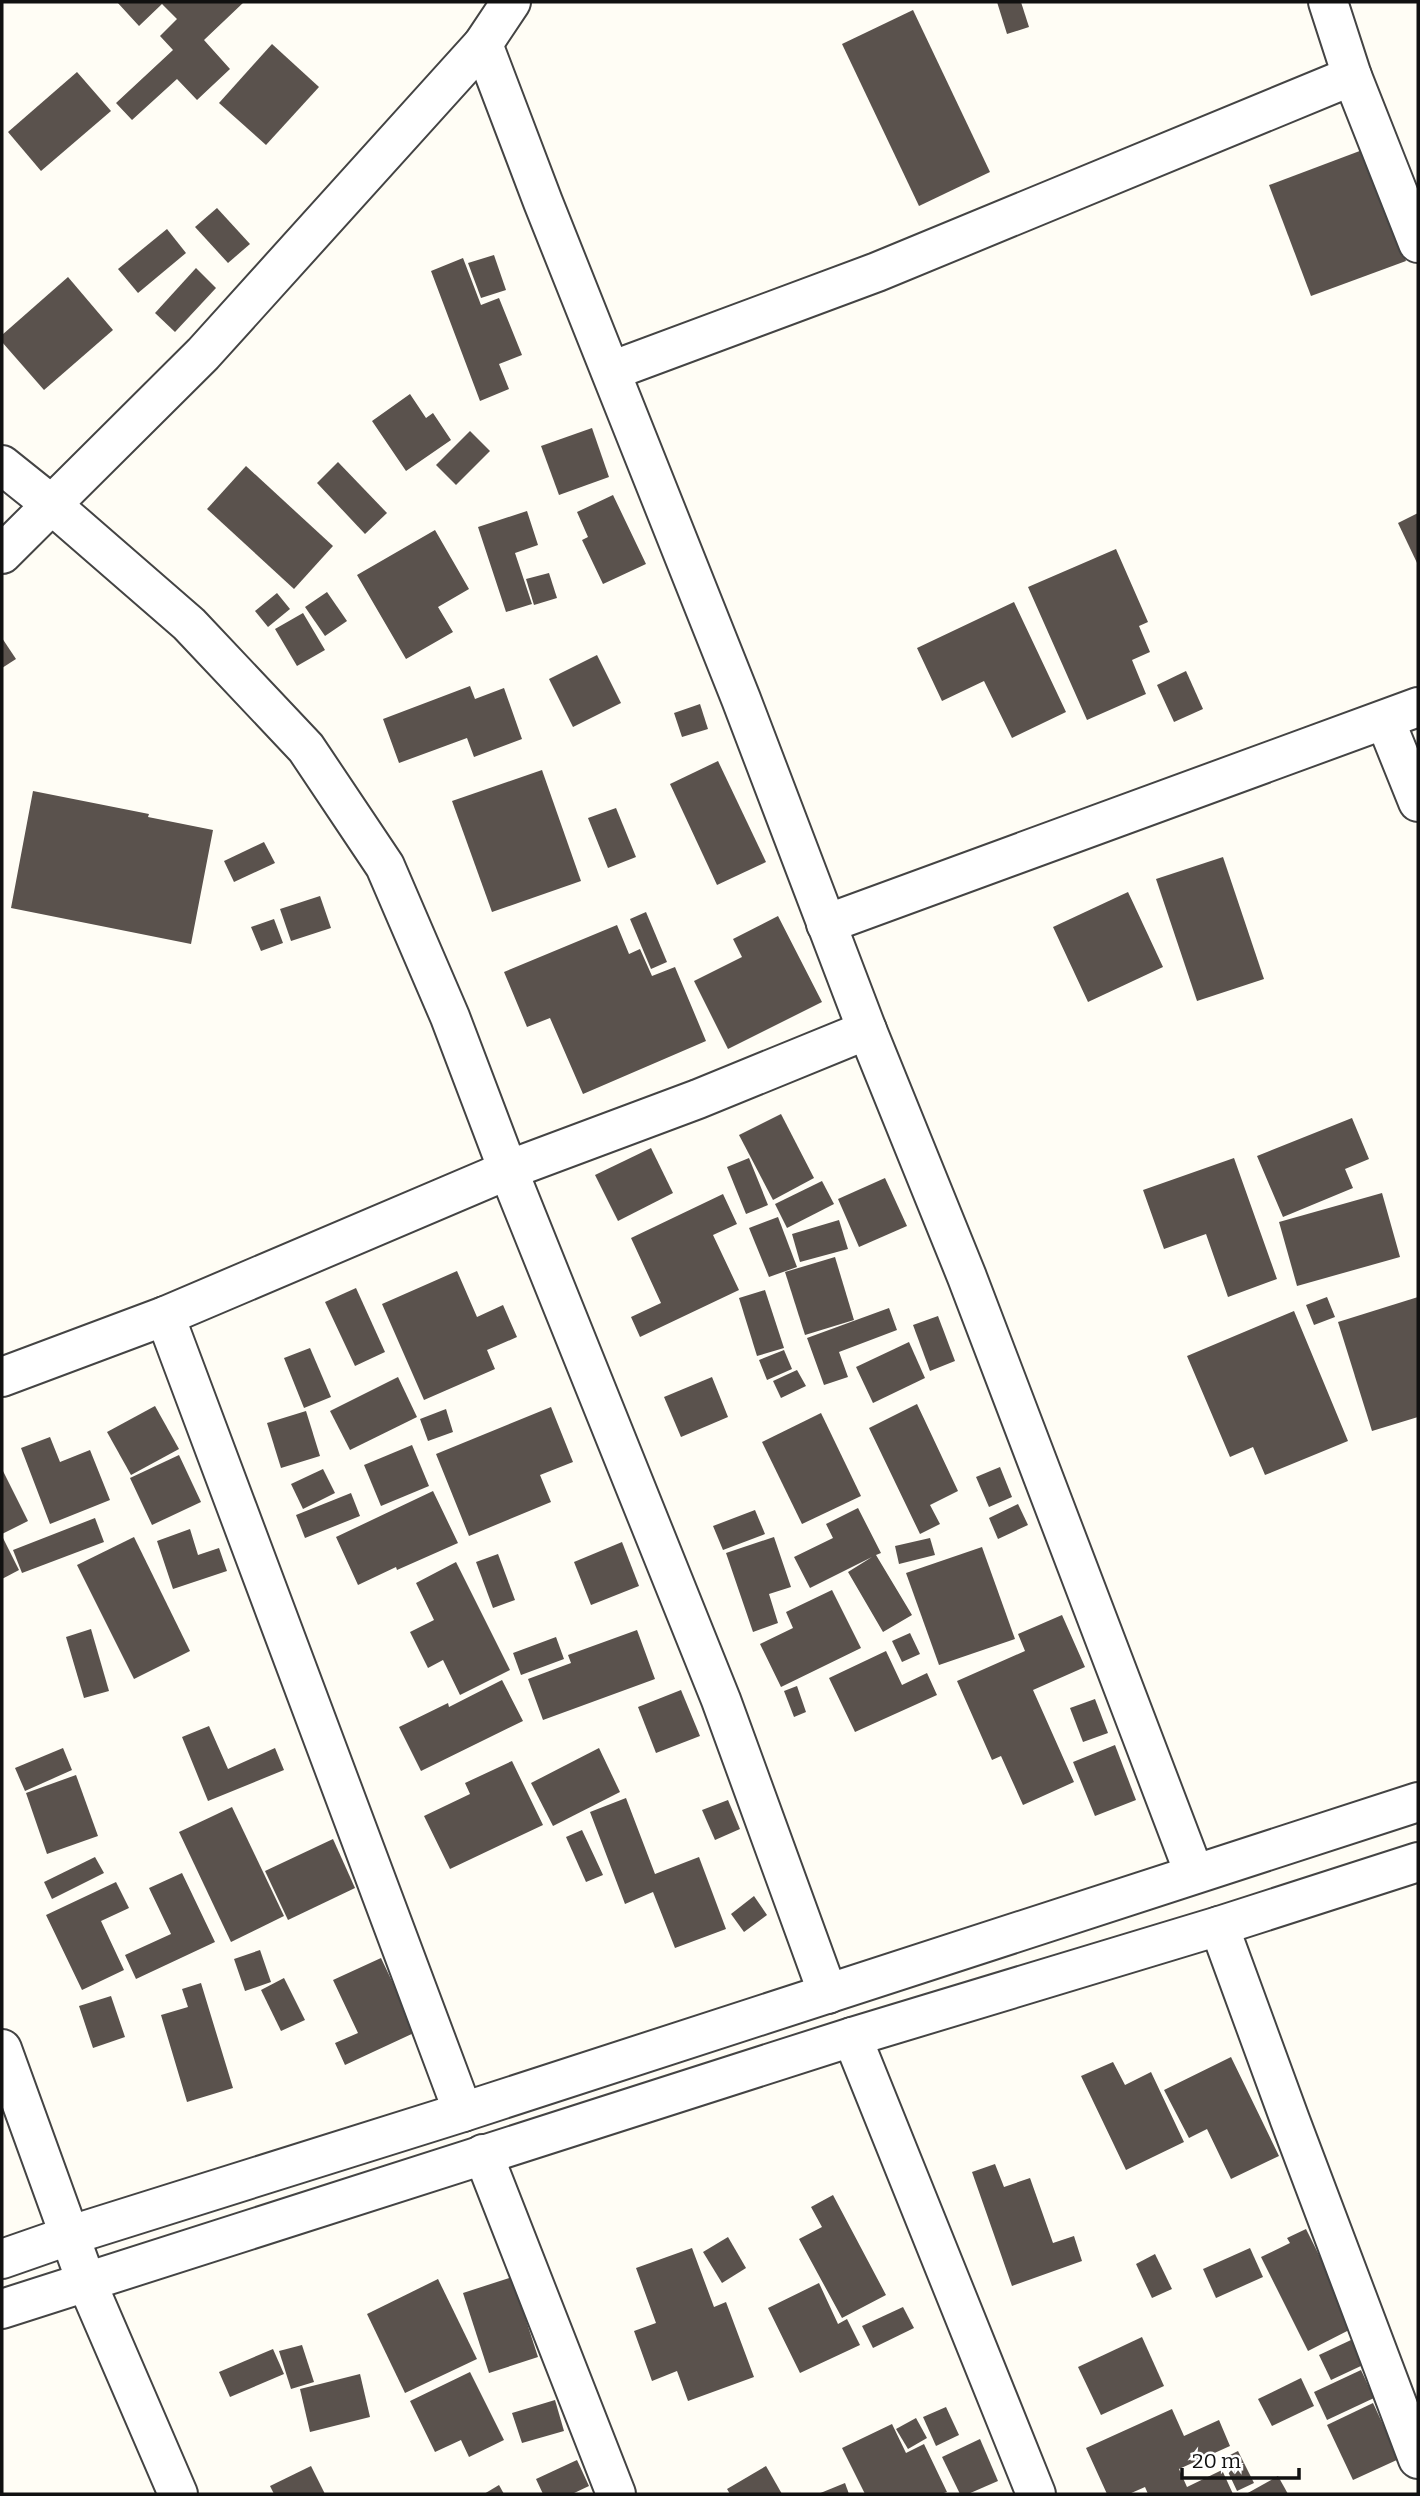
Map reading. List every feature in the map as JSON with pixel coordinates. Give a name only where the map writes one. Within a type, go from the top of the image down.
[{"type":"street","points":[[2,554],[203,354],[483,44],[511,2]]},
{"type":"street","points":[[1328,2],[1352,76],[1418,243]]},
{"type":"street","points":[[483,44],[543,202],[736,686],[867,1030],[967,1277],[1194,1873]]},
{"type":"street","points":[[611,371],[877,272],[1352,76]]},
{"type":"street","points":[[2,465],[189,624],[306,748],[385,866],[450,1017],[508,1170],[721,1700],[828,1994]]},
{"type":"street","points":[[827,924],[1401,713],[1418,802]]},
{"type":"street","points":[[2,1377],[165,1316],[508,1170],[698,1099],[867,1030]]},
{"type":"street","points":[[165,1316],[463,2112]]},
{"type":"street","points":[[2,2259],[1418,1802]]},
{"type":"street","points":[[2,2308],[852,2037],[1219,1926],[1418,1862]]},
{"type":"street","points":[[1219,1926],[1418,2459]]},
{"type":"street","points":[[852,2037],[1036,2494]]},
{"type":"street","points":[[2,2049],[68,2236],[178,2494]]},
{"type":"street","points":[[482,2154],[616,2494]]},
{"type":"building","points":[[117,2],[244,2],[204,40],[230,69],[197,100],[177,79],[132,120],[116,103],[173,50],[160,36],[177,19],[162,4],[139,26]]},
{"type":"building","points":[[997,2],[1021,2],[1029,27],[1007,34]]},
{"type":"building","points":[[913,10],[990,172],[919,206],[842,44]]},
{"type":"building","points":[[272,44],[319,87],[266,145],[219,103]]},
{"type":"building","points":[[77,72],[111,111],[41,171],[8,132]]},
{"type":"building","points":[[1365,149],[1406,261],[1311,296],[1269,185]]},
{"type":"building","points":[[217,208],[250,244],[228,263],[195,227]]},
{"type":"building","points":[[167,229],[186,253],[138,293],[118,269]]},
{"type":"building","points":[[494,255],[506,290],[481,298],[468,263]]},
{"type":"building","points":[[463,258],[481,305],[499,298],[522,355],[499,364],[509,389],[480,401],[431,271]]},
{"type":"building","points":[[196,268],[216,288],[175,332],[155,313]]},
{"type":"building","points":[[68,277],[113,330],[44,390],[2,342],[2,335]]},
{"type":"building","points":[[410,394],[426,418],[433,413],[451,440],[406,471],[372,421]]},
{"type":"building","points":[[592,428],[609,477],[559,495],[541,446]]},
{"type":"building","points":[[470,431],[490,451],[456,485],[436,465]]},
{"type":"building","points":[[338,462],[387,513],[365,534],[317,483]]},
{"type":"building","points":[[246,466],[333,546],[294,589],[207,509]]},
{"type":"building","points":[[613,495],[646,564],[603,584],[582,540],[588,537],[577,512]]},
{"type":"building","points":[[527,511],[538,545],[515,553],[532,604],[506,612],[478,527]]},
{"type":"building","points":[[1418,513],[1418,565],[1398,523]]},
{"type":"building","points":[[435,530],[469,589],[438,607],[453,632],[406,659],[357,575]]},
{"type":"building","points":[[1116,549],[1148,622],[1139,626],[1150,652],[1132,660],[1146,694],[1087,720],[1028,587]]},
{"type":"building","points":[[549,573],[557,598],[534,605],[526,579]]},
{"type":"building","points":[[327,592],[347,621],[325,636],[305,607]]},
{"type":"building","points":[[277,593],[290,609],[268,627],[255,611]]},
{"type":"building","points":[[1014,602],[1066,712],[1012,738],[984,681],[942,701],[917,648]]},
{"type":"building","points":[[303,613],[325,650],[297,666],[275,629]]},
{"type":"building","points":[[2,638],[16,659],[2,668]]},
{"type":"building","points":[[597,655],[621,703],[573,727],[549,679]]},
{"type":"building","points":[[1186,671],[1203,709],[1174,722],[1157,685]]},
{"type":"building","points":[[470,686],[475,699],[504,688],[522,739],[474,757],[467,738],[399,763],[383,719]]},
{"type":"building","points":[[700,704],[708,729],[682,737],[674,713]]},
{"type":"building","points":[[718,761],[766,862],[717,885],[670,784]]},
{"type":"building","points":[[542,770],[581,881],[492,912],[452,801]]},
{"type":"building","points":[[33,791],[213,830],[191,944],[11,908]]},
{"type":"building","points":[[616,808],[636,857],[608,868],[588,818]]},
{"type":"building","points":[[264,842],[275,863],[234,882],[224,861]]},
{"type":"building","points":[[1223,857],[1264,979],[1197,1001],[1156,879]]},
{"type":"building","points":[[1128,892],[1163,967],[1088,1002],[1053,927]]},
{"type":"building","points":[[320,896],[331,928],[291,941],[280,909]]},
{"type":"building","points":[[646,912],[667,962],[651,969],[630,919]]},
{"type":"building","points":[[778,916],[822,1002],[728,1049],[694,981],[742,957],[733,939]]},
{"type":"building","points":[[274,919],[283,943],[261,951],[251,927]]},
{"type":"building","points":[[617,925],[629,954],[640,949],[652,976],[675,967],[706,1041],[583,1094],[550,1018],[527,1027],[504,972]]},
{"type":"building","points":[[781,1114],[814,1178],[773,1200],[739,1135]]},
{"type":"building","points":[[1352,1118],[1369,1159],[1345,1169],[1353,1188],[1283,1217],[1257,1156]]},
{"type":"building","points":[[651,1148],[673,1193],[618,1221],[595,1175]]},
{"type":"building","points":[[749,1158],[768,1205],[746,1214],[727,1167]]},
{"type":"building","points":[[1234,1158],[1277,1279],[1228,1297],[1206,1234],[1164,1249],[1143,1190]]},
{"type":"building","points":[[885,1178],[907,1226],[859,1247],[838,1199]]},
{"type":"building","points":[[822,1181],[834,1204],[787,1228],[775,1204]]},
{"type":"building","points":[[1382,1193],[1400,1257],[1297,1286],[1279,1222]]},
{"type":"building","points":[[723,1194],[737,1224],[713,1235],[739,1290],[640,1337],[631,1317],[661,1303],[631,1238]]},
{"type":"building","points":[[778,1217],[797,1267],[769,1277],[749,1228]]},
{"type":"building","points":[[839,1220],[848,1249],[800,1262],[792,1234]]},
{"type":"building","points":[[835,1257],[854,1320],[805,1335],[785,1272]]},
{"type":"building","points":[[457,1271],[477,1317],[503,1305],[517,1337],[487,1350],[495,1369],[424,1400],[382,1304]]},
{"type":"building","points":[[356,1288],[385,1352],[355,1366],[325,1302]]},
{"type":"building","points":[[765,1290],[784,1348],[757,1356],[739,1298]]},
{"type":"building","points":[[1327,1297],[1335,1317],[1314,1325],[1306,1305]]},
{"type":"building","points":[[1418,1297],[1418,1417],[1372,1431],[1338,1322]]},
{"type":"building","points":[[889,1308],[897,1330],[839,1352],[848,1377],[824,1385],[807,1338]]},
{"type":"building","points":[[1294,1311],[1348,1441],[1265,1475],[1253,1447],[1230,1457],[1187,1356]]},
{"type":"building","points":[[938,1316],[955,1361],[930,1371],[913,1325]]},
{"type":"building","points":[[909,1342],[925,1378],[873,1403],[856,1367]]},
{"type":"building","points":[[310,1348],[331,1397],[304,1408],[284,1358]]},
{"type":"building","points":[[784,1350],[792,1369],[767,1380],[759,1360]]},
{"type":"building","points":[[797,1370],[806,1386],[781,1398],[773,1381]]},
{"type":"building","points":[[398,1377],[417,1417],[350,1450],[330,1411]]},
{"type":"building","points":[[712,1377],[728,1417],[681,1437],[664,1397]]},
{"type":"building","points":[[917,1404],[958,1491],[930,1505],[940,1524],[920,1534],[869,1428]]},
{"type":"building","points":[[155,1406],[179,1449],[131,1475],[107,1432]]},
{"type":"building","points":[[551,1407],[573,1462],[540,1475],[551,1502],[469,1536],[436,1454]]},
{"type":"building","points":[[446,1409],[453,1432],[428,1441],[420,1419]]},
{"type":"building","points":[[306,1411],[320,1456],[281,1468],[267,1423]]},
{"type":"building","points":[[821,1413],[861,1496],[802,1524],[762,1442]]},
{"type":"building","points":[[50,1437],[60,1462],[90,1450],[110,1500],[50,1524],[21,1448]]},
{"type":"building","points":[[412,1445],[429,1486],[381,1506],[364,1465]]},
{"type":"building","points":[[179,1455],[201,1502],[152,1525],[130,1478]]},
{"type":"building","points":[[1000,1467],[1012,1497],[989,1507],[976,1477]]},
{"type":"building","points":[[2,1469],[28,1521],[2,1534]]},
{"type":"building","points":[[323,1469],[335,1493],[303,1509],[291,1484]]},
{"type":"building","points":[[433,1491],[458,1543],[358,1585],[336,1537]]},
{"type":"building","points":[[351,1493],[360,1516],[305,1538],[296,1515]]},
{"type":"building","points":[[1018,1504],[1028,1525],[998,1539],[989,1518]]},
{"type":"building","points":[[858,1508],[881,1553],[876,1555],[912,1615],[883,1632],[848,1572],[872,1557],[810,1588],[794,1557],[833,1538],[826,1524]]},
{"type":"building","points":[[755,1510],[765,1534],[723,1550],[713,1526]]},
{"type":"building","points":[[95,1518],[104,1542],[22,1573],[13,1550]]},
{"type":"building","points":[[190,1529],[198,1555],[219,1548],[227,1571],[173,1589],[157,1541]]},
{"type":"building","points":[[2,1536],[19,1570],[2,1579]]},
{"type":"building","points":[[134,1537],[190,1651],[134,1679],[77,1565]]},
{"type":"building","points":[[774,1537],[791,1587],[769,1594],[778,1623],[753,1632],[726,1553]]},
{"type":"building","points":[[930,1538],[935,1555],[899,1564],[895,1546]]},
{"type":"building","points":[[622,1542],[639,1586],[591,1605],[574,1562]]},
{"type":"building","points":[[982,1547],[1015,1639],[939,1665],[906,1573]]},
{"type":"building","points":[[498,1554],[515,1600],[493,1608],[476,1562]]},
{"type":"building","points":[[456,1562],[510,1670],[460,1695],[443,1660],[428,1668],[410,1632],[434,1620],[416,1583]]},
{"type":"building","points":[[832,1590],[861,1648],[781,1687],[760,1644],[793,1628],[786,1612]]},
{"type":"building","points":[[1062,1615],[1085,1667],[1033,1690],[1074,1782],[1023,1805],[1001,1756],[992,1760],[957,1681],[1025,1651],[1018,1634]]},
{"type":"building","points":[[91,1629],[109,1691],[84,1698],[66,1637]]},
{"type":"building","points":[[637,1630],[655,1679],[543,1720],[528,1679],[571,1663],[568,1655]]},
{"type":"building","points":[[910,1633],[920,1654],[902,1662],[892,1641]]},
{"type":"building","points":[[556,1637],[564,1659],[521,1675],[513,1653]]},
{"type":"building","points":[[886,1651],[902,1685],[927,1673],[937,1695],[855,1732],[829,1678]]},
{"type":"building","points":[[502,1680],[523,1721],[421,1771],[399,1727],[448,1703],[449,1707]]},
{"type":"building","points":[[797,1686],[806,1712],[794,1717],[784,1691]]},
{"type":"building","points":[[681,1690],[700,1736],[656,1753],[638,1707]]},
{"type":"building","points":[[1095,1699],[1108,1733],[1083,1742],[1070,1708]]},
{"type":"building","points":[[209,1726],[228,1769],[275,1748],[284,1770],[208,1801],[182,1737]]},
{"type":"building","points":[[1115,1745],[1136,1800],[1095,1816],[1073,1762]]},
{"type":"building","points":[[63,1748],[72,1770],[25,1791],[15,1768]]},
{"type":"building","points":[[599,1748],[620,1792],[553,1826],[531,1783]]},
{"type":"building","points":[[512,1761],[543,1825],[450,1869],[424,1816],[470,1794],[465,1783]]},
{"type":"building","points":[[76,1775],[98,1836],[47,1854],[26,1793]]},
{"type":"building","points":[[626,1798],[655,1874],[699,1857],[726,1929],[675,1948],[653,1892],[625,1904],[590,1812]]},
{"type":"building","points":[[728,1800],[740,1829],[715,1840],[702,1810]]},
{"type":"building","points":[[232,1807],[284,1916],[231,1942],[179,1832]]},
{"type":"building","points":[[582,1830],[603,1875],[586,1882],[566,1837]]},
{"type":"building","points":[[333,1839],[355,1888],[288,1920],[265,1871]]},
{"type":"building","points":[[95,1857],[104,1873],[52,1899],[44,1882]]},
{"type":"building","points":[[182,1873],[215,1942],[136,1979],[125,1955],[171,1934],[149,1888]]},
{"type":"building","points":[[116,1882],[129,1908],[101,1921],[124,1970],[82,1990],[46,1915]]},
{"type":"building","points":[[754,1896],[767,1915],[744,1932],[731,1914]]},
{"type":"building","points":[[260,1950],[271,1982],[245,1991],[234,1959]]},
{"type":"building","points":[[381,1958],[416,2032],[345,2065],[335,2043],[358,2033],[333,1980]]},
{"type":"building","points":[[284,1978],[305,2020],[281,2031],[261,1990]]},
{"type":"building","points":[[201,1983],[233,2088],[187,2102],[161,2015],[188,2007],[182,1989]]},
{"type":"building","points":[[111,1996],[125,2037],[93,2048],[79,2006]]},
{"type":"building","points":[[1231,2057],[1279,2156],[1231,2179],[1207,2129],[1189,2138],[1164,2090]]},
{"type":"building","points":[[1113,2062],[1125,2085],[1151,2072],[1184,2142],[1126,2170],[1081,2076]]},
{"type":"building","points":[[995,2164],[1004,2187],[1030,2178],[1053,2243],[1074,2236],[1082,2261],[1012,2286],[972,2172]]},
{"type":"building","points":[[833,2195],[886,2295],[842,2318],[799,2239],[822,2227],[811,2207]]},
{"type":"building","points":[[1306,2229],[1355,2327],[1308,2351],[1261,2257],[1290,2243],[1287,2238]]},
{"type":"building","points":[[728,2237],[746,2268],[722,2283],[703,2252]]},
{"type":"building","points":[[692,2248],[714,2307],[726,2302],[754,2377],[688,2401],[677,2371],[652,2381],[634,2331],[656,2323],[636,2268]]},
{"type":"building","points":[[1250,2248],[1263,2277],[1216,2298],[1203,2269]]},
{"type":"building","points":[[1155,2254],[1172,2289],[1152,2298],[1136,2264]]},
{"type":"building","points":[[512,2277],[538,2357],[489,2373],[463,2293]]},
{"type":"building","points":[[438,2279],[477,2359],[405,2393],[367,2314]]},
{"type":"building","points":[[819,2283],[838,2324],[847,2319],[860,2345],[800,2373],[768,2308]]},
{"type":"building","points":[[903,2307],[914,2328],[873,2348],[862,2326]]},
{"type":"building","points":[[1142,2337],[1164,2386],[1101,2415],[1078,2367]]},
{"type":"building","points":[[1351,2340],[1363,2365],[1331,2380],[1319,2355]]},
{"type":"building","points":[[302,2345],[314,2382],[291,2389],[279,2351]]},
{"type":"building","points":[[273,2349],[284,2374],[230,2397],[219,2372]]},
{"type":"building","points":[[1361,2370],[1374,2398],[1327,2420],[1314,2392]]},
{"type":"building","points":[[470,2372],[504,2440],[469,2457],[461,2440],[435,2452],[410,2401]]},
{"type":"building","points":[[360,2374],[370,2417],[310,2432],[300,2389]]},
{"type":"building","points":[[1301,2378],[1314,2406],[1272,2426],[1258,2399]]},
{"type":"building","points":[[555,2400],[564,2431],[522,2443],[512,2413]]},
{"type":"building","points":[[1373,2403],[1399,2459],[1353,2480],[1327,2425]]},
{"type":"building","points":[[946,2407],[959,2435],[936,2446],[923,2417]]},
{"type":"building","points":[[1172,2409],[1184,2436],[1219,2420],[1230,2446],[1179,2469],[1187,2487],[1222,2470],[1233,2494],[1148,2494],[1145,2487],[1129,2494],[1107,2494],[1086,2448]]},
{"type":"building","points":[[916,2418],[927,2438],[908,2449],[896,2429]]},
{"type":"building","points":[[892,2424],[906,2453],[924,2444],[947,2492],[865,2494],[842,2448]]},
{"type":"building","points":[[980,2439],[998,2481],[968,2494],[960,2494],[942,2457]]},
{"type":"building","points":[[1238,2451],[1254,2483],[1237,2491],[1222,2459]]},
{"type":"building","points":[[577,2460],[589,2486],[572,2494],[543,2494],[536,2479]]},
{"type":"building","points":[[311,2466],[325,2494],[274,2494],[270,2486]]},
{"type":"building","points":[[766,2466],[782,2494],[730,2494],[727,2489]]},
{"type":"building","points":[[1278,2476],[1288,2494],[1246,2494]]},
{"type":"building","points":[[845,2483],[849,2494],[818,2494]]},
{"type":"building","points":[[499,2485],[504,2494],[484,2494]]}]
